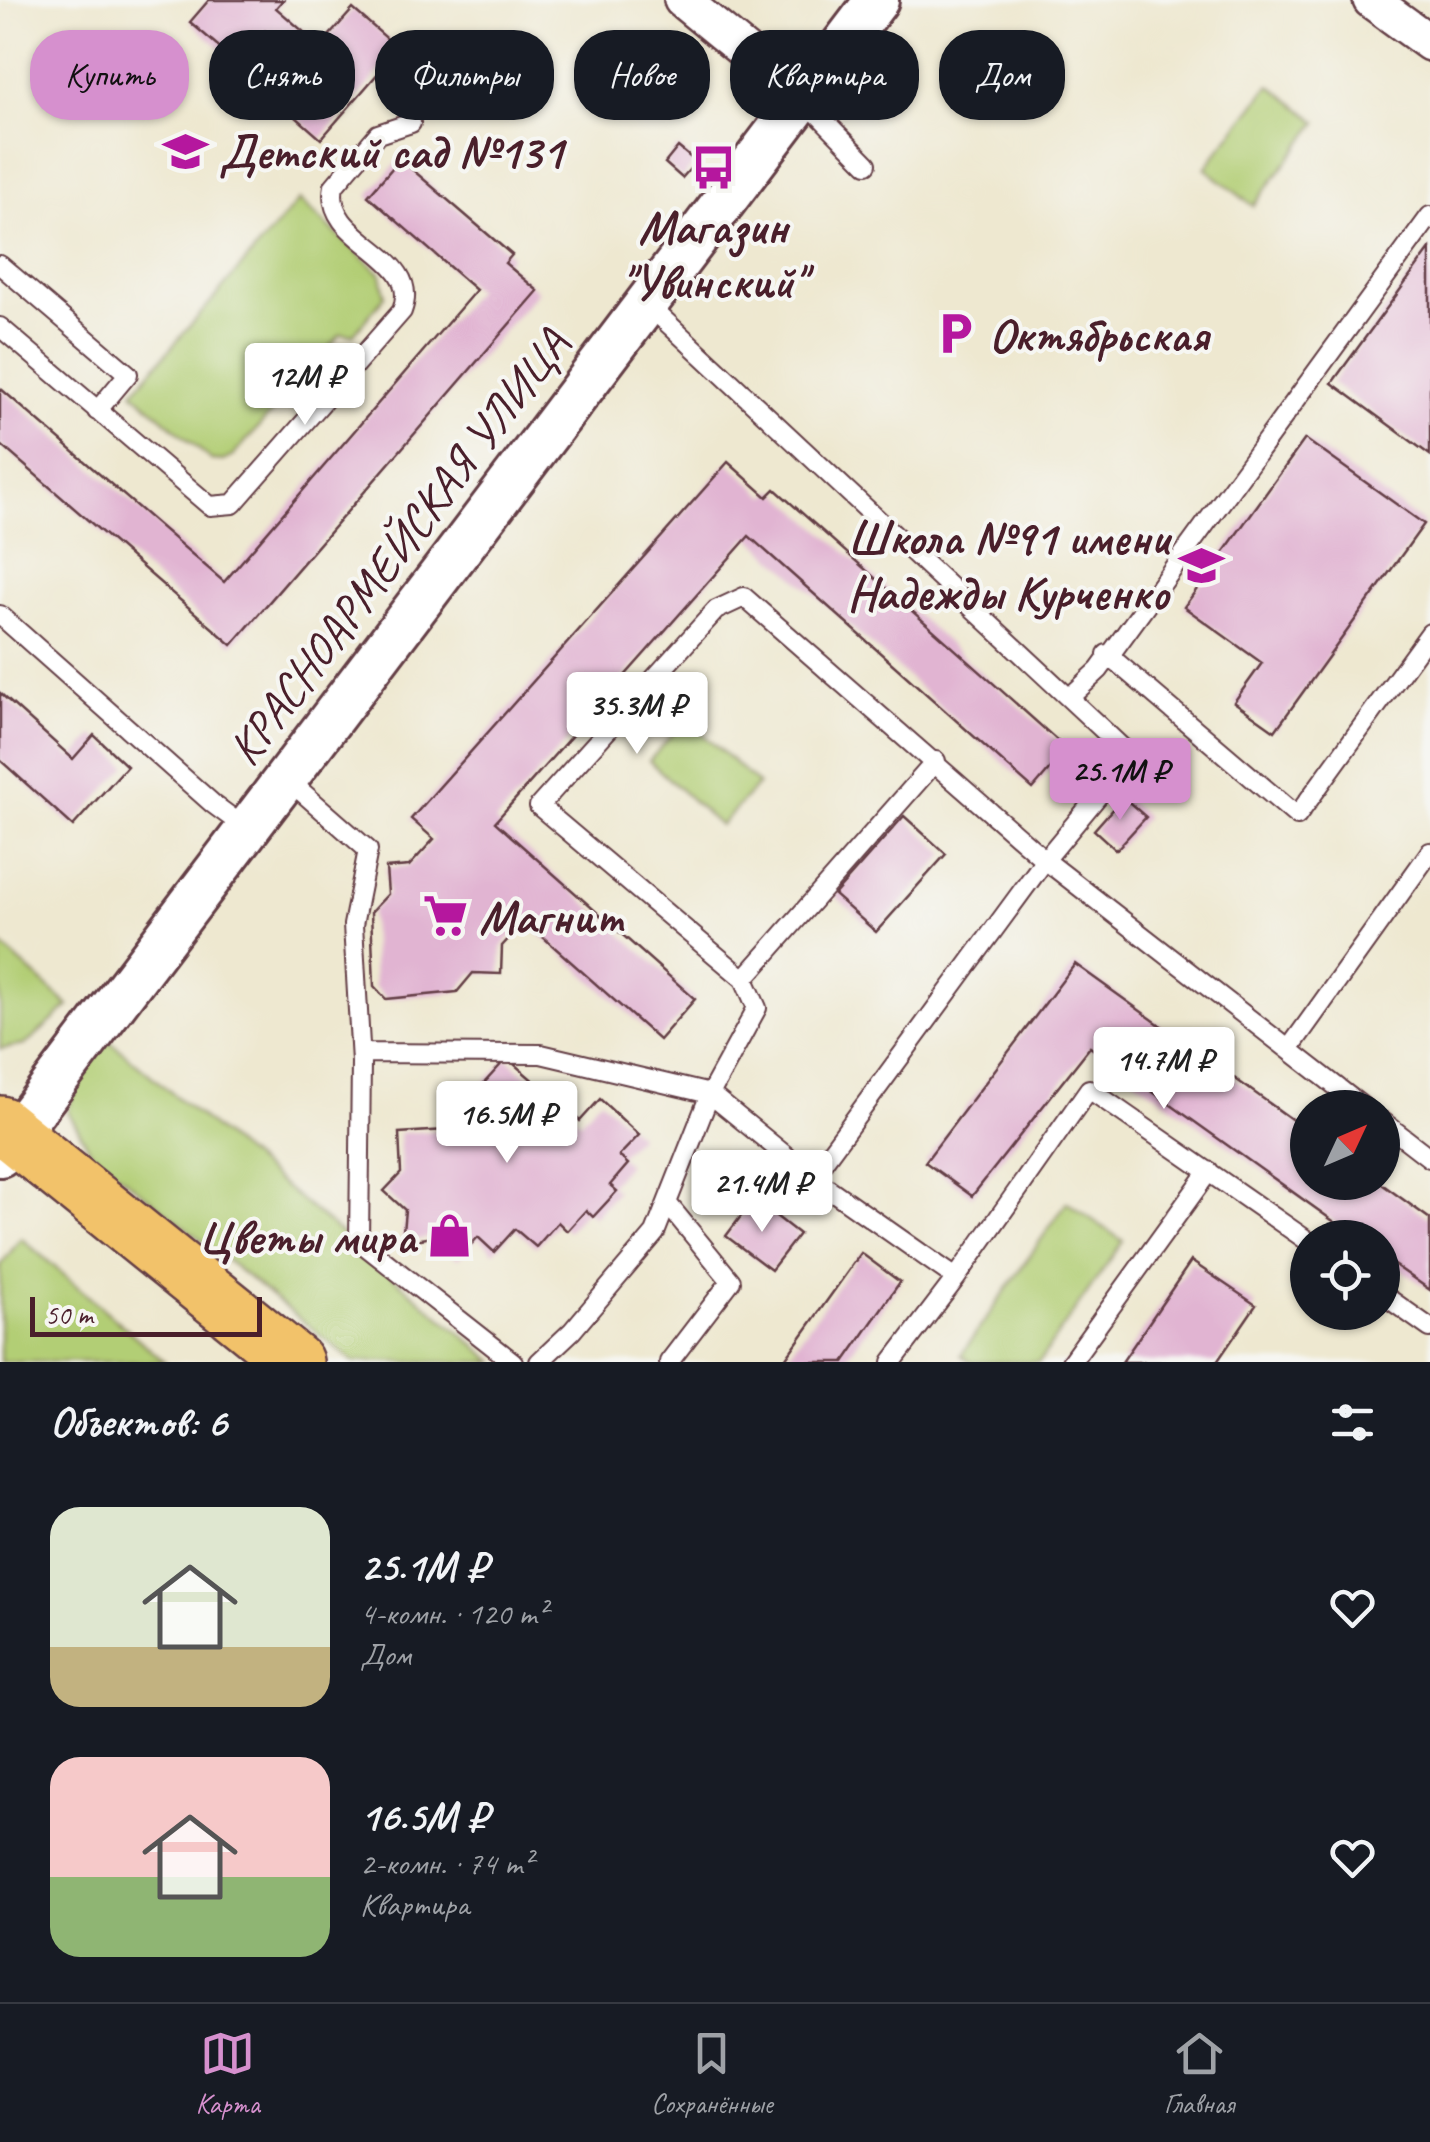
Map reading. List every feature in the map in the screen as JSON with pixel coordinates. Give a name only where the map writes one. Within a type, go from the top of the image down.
[{"type":"main road","points":[[5,1138],[295,1362]]},
{"type":"street","points":[[682,0],[730,39]]},
{"type":"street","name":"КРАСНОАРМЕЙСКАЯ УЛИЦА","points":[[854,30],[877,0]]},
{"type":"street","points":[[1372,0],[1426,32]]},
{"type":"street","name":"КРАСНОАРМЕЙСКАЯ УЛИЦА","points":[[5,1138],[248,829],[785,120]]},
{"type":"lane","points":[[824,120],[867,164]]},
{"type":"lane","points":[[0,327],[210,506],[233,504],[402,311],[406,295],[403,276],[341,221],[332,196],[334,186],[378,134],[412,123]]},
{"type":"lane","points":[[1069,698],[1099,670],[1430,216]]},
{"type":"lane","points":[[0,265],[128,374],[98,411]]},
{"type":"lane","points":[[646,304],[1132,756],[1045,860],[812,1177]]},
{"type":"lane","points":[[539,1362],[572,1332],[655,1233],[710,1094],[757,1008],[744,979],[539,806],[716,610],[744,597],[1045,860],[1341,1090]]},
{"type":"lane","points":[[0,615],[212,804],[248,829]]},
{"type":"lane","points":[[1108,654],[1297,816],[1430,633]]},
{"type":"lane","points":[[744,979],[936,762]]},
{"type":"lane","points":[[286,778],[368,850],[353,925],[361,1054],[359,1241],[513,1362]]},
{"type":"lane","points":[[1289,1049],[1430,852]]},
{"type":"lane","points":[[361,1054],[541,1054],[710,1094],[812,1177],[956,1278]]},
{"type":"lane","points":[[892,1362],[1089,1089],[1290,1228]]},
{"type":"lane","points":[[1400,1136],[1430,1158]]},
{"type":"lane","points":[[1071,1362],[1209,1171]]},
{"type":"lane","points":[[667,1204],[730,1281],[669,1362]]},
{"type":"lane","points":[[1400,1307],[1430,1328]]},
{"type":"green space","points":[[1270,85],[1318,122],[1253,206],[1205,168]]},
{"type":"green space","points":[[299,200],[381,274],[385,296],[353,335],[341,334],[233,456],[223,461],[211,460],[133,392]]},
{"type":"green space","points":[[686,719],[758,784],[720,826],[649,761]]},
{"type":"green space","points":[[0,944],[69,1006],[25,1045],[0,1049]]},
{"type":"green space","points":[[107,1039],[495,1362],[354,1362],[92,1153],[68,1112],[78,1074]]},
{"type":"green space","points":[[1067,1202],[1123,1241],[1039,1362],[971,1362],[961,1355]]},
{"type":"green space","points":[[21,1238],[165,1362],[0,1362],[0,1266]]},
{"type":"building","points":[[209,0],[283,0],[276,8],[301,30],[209,30],[209,38],[190,22]]},
{"type":"building","points":[[353,9],[377,30],[375,77],[355,100],[355,30],[334,30]]},
{"type":"building","points":[[299,120],[337,120],[321,139]]},
{"type":"building","points":[[678,147],[696,162],[682,178],[665,163]]},
{"type":"building","points":[[400,159],[512,255],[505,263],[538,291],[232,645],[0,444],[0,388],[224,582],[476,290],[368,196]]},
{"type":"building","points":[[1430,249],[1430,455],[1332,383]]},
{"type":"building","points":[[1305,439],[1424,524],[1275,731],[1234,702],[1262,663],[1184,607]]},
{"type":"building","points":[[728,462],[767,497],[775,489],[1067,749],[1033,789],[749,536],[495,822],[695,999],[659,1040],[525,921],[502,946],[501,974],[473,973],[457,992],[386,999],[374,986],[371,912],[388,894],[386,868],[409,866],[434,839],[411,819]]},
{"type":"building","points":[[0,693],[73,759],[94,735],[127,766],[73,826],[0,760]]},
{"type":"building","points":[[1123,797],[1146,817],[1116,850],[1094,830]]},
{"type":"building","points":[[904,816],[946,854],[876,932],[834,895]]},
{"type":"building","points":[[1075,964],[1290,1118],[1290,1190],[1090,1047],[972,1196],[925,1162]]},
{"type":"building","points":[[507,1058],[580,1121],[600,1099],[639,1135],[619,1156],[628,1164],[610,1185],[617,1191],[593,1217],[586,1210],[567,1231],[558,1222],[536,1247],[515,1229],[494,1252],[478,1237],[458,1259],[433,1237],[402,1242],[405,1210],[384,1191],[401,1173],[399,1133],[446,1130],[444,1096],[474,1094]]},
{"type":"building","points":[[1400,1197],[1430,1219],[1430,1290],[1400,1269],[1400,1220],[1332,1220],[1304,1200]]},
{"type":"building","points":[[754,1199],[799,1234],[771,1270],[726,1236]]},
{"type":"building","points":[[861,1253],[900,1282],[844,1362],[783,1362]]},
{"type":"building","points":[[1191,1261],[1256,1305],[1217,1362],[1122,1362]]},
{"type":"place","name":"Детский сад №131","points":[[186,151]]},
{"type":"place","name":"Магазин \"Увинский\"","points":[[713,168]]},
{"type":"place","name":"Октябрьская","points":[[956,334]]},
{"type":"place","name":"Школа №91 имени Надежды Курченко","points":[[1202,565]]},
{"type":"place","name":"Магнит","points":[[446,916]]},
{"type":"place","name":"Цветы мира","points":[[449,1236]]}]
